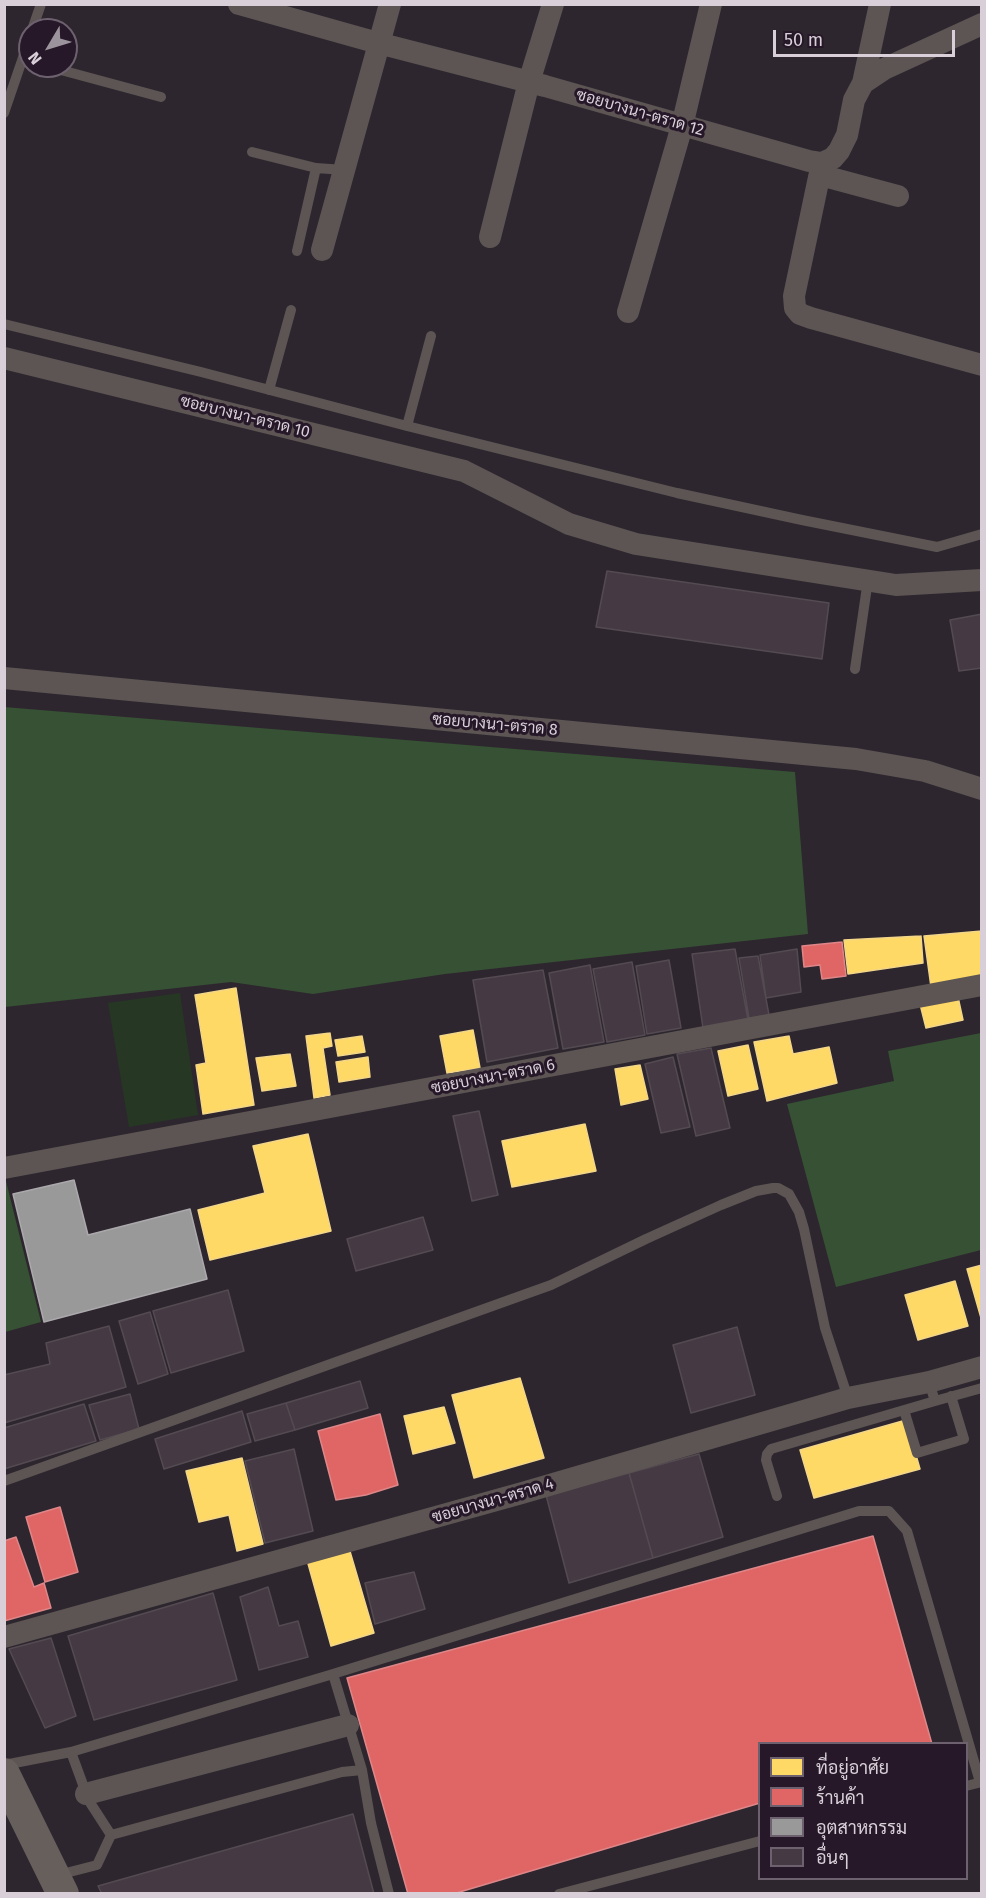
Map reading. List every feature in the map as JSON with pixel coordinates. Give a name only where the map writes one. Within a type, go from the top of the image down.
[{"type":"main road","points":[[4,1774],[59,1885]]},
{"type":"street","name":"ซอยบางนา-ตราด 12","points":[[239,4],[529,82],[799,159],[898,196]]},
{"type":"street","points":[[322,250],[390,4]]},
{"type":"street","points":[[490,237],[529,82],[553,4]]},
{"type":"street","points":[[628,312],[682,126],[711,4]]},
{"type":"street","points":[[880,4],[863,83],[855,100],[847,135],[839,151],[821,169],[794,296],[795,308],[800,314],[981,365]]},
{"type":"street","points":[[863,83],[884,69],[981,24]]},
{"type":"street","name":"ซอยบางนา-ตราด 10","points":[[4,358],[464,471],[569,524],[636,544],[896,585],[981,580]]},
{"type":"street","name":"ซอยบางนา-ตราด 8","points":[[4,678],[856,759],[925,771],[981,789]]},
{"type":"street","name":"ซอยบางนา-ตราด 6","points":[[4,1168],[981,986]]},
{"type":"street","name":"ซอยบางนา-ตราด 4","points":[[4,1637],[522,1493],[848,1398],[932,1391],[981,1367]]},
{"type":"street","points":[[86,1794],[348,1725]]},
{"type":"lane","points":[[78,75],[161,97]]},
{"type":"lane","points":[[4,113],[19,78]]},
{"type":"lane","points":[[252,152],[316,168],[344,170]]},
{"type":"lane","points":[[297,251],[316,168]]},
{"type":"lane","points":[[269,390],[291,310]]},
{"type":"lane","points":[[4,324],[677,493],[937,547],[981,534]]},
{"type":"lane","points":[[407,426],[431,336]]},
{"type":"lane","points":[[855,669],[868,580]]},
{"type":"lane","points":[[4,1481],[551,1285],[722,1205],[756,1191],[772,1188],[778,1188],[789,1194],[799,1212],[825,1328],[848,1398]]},
{"type":"lane","points":[[777,1496],[766,1460],[771,1449],[904,1410],[932,1391],[951,1396],[981,1388]]},
{"type":"lane","points":[[904,1410],[917,1453],[964,1439],[951,1396]]},
{"type":"lane","points":[[4,1764],[71,1752],[333,1674],[859,1511],[889,1511],[908,1531],[981,1782]]},
{"type":"lane","points":[[333,1674],[362,1770],[371,1822],[389,1893]]},
{"type":"lane","points":[[71,1752],[89,1801],[111,1834]]},
{"type":"lane","points":[[111,1834],[342,1772],[362,1770]]},
{"type":"lane","points":[[59,1885],[97,1865],[111,1834]]},
{"type":"lane","points":[[559,1893],[758,1841]]},
{"type":"green space","points":[[4,707],[795,772],[808,934],[445,974],[313,994],[231,982],[5,1007]]},
{"type":"green space","points":[[180,993],[198,1115],[129,1127],[108,1003]]},
{"type":"green space","points":[[981,1033],[981,1250],[836,1287],[787,1104],[894,1081],[888,1051]]},
{"type":"green space","points":[[5,1181],[41,1322],[5,1332]]},
{"type":"building: ที่อยู่อาศัย","points":[[982,931],[982,977],[931,987],[924,936]]},
{"type":"building: ที่อยู่อาศัย","points":[[921,936],[923,963],[848,974],[844,940]]},
{"type":"building: ที่อยู่อาศัย","points":[[236,988],[254,1105],[203,1114],[196,1065],[206,1063],[195,995]]},
{"type":"building: ที่อยู่อาศัย","points":[[958,997],[963,1020],[926,1028],[920,1004]]},
{"type":"building: ที่อยู่อาศัย","points":[[473,1030],[480,1068],[447,1073],[440,1036]]},
{"type":"building: ที่อยู่อาศัย","points":[[330,1033],[332,1046],[323,1048],[330,1095],[314,1098],[306,1036]]},
{"type":"building: ที่อยู่อาศัย","points":[[362,1036],[365,1052],[338,1056],[335,1040]]},
{"type":"building: ที่อยู่อาศัย","points":[[789,1036],[793,1054],[829,1047],[837,1083],[767,1101],[754,1042]]},
{"type":"building: ที่อยู่อาศัย","points":[[748,1045],[758,1089],[728,1096],[718,1051]]},
{"type":"building: ที่อยู่อาศัย","points":[[290,1054],[296,1086],[262,1091],[256,1058]]},
{"type":"building: ที่อยู่อาศัย","points":[[368,1057],[370,1077],[339,1082],[336,1062]]},
{"type":"building: ที่อยู่อาศัย","points":[[640,1065],[648,1099],[621,1105],[615,1069]]},
{"type":"building: ที่อยู่อาศัย","points":[[585,1124],[596,1171],[512,1187],[502,1141]]},
{"type":"building: ที่อยู่อาศัย","points":[[308,1134],[331,1231],[210,1260],[198,1210],[265,1193],[253,1146]]},
{"type":"building: ที่อยู่อาศัย","points":[[982,1265],[982,1318],[981,1318],[967,1269]]},
{"type":"building: ที่อยู่อาศัย","points":[[955,1281],[968,1326],[918,1340],[905,1295]]},
{"type":"building: ที่อยู่อาศัย","points":[[520,1378],[544,1458],[474,1478],[452,1395]]},
{"type":"building: ที่อยู่อาศัย","points":[[444,1407],[455,1443],[413,1454],[404,1416]]},
{"type":"building: ที่อยู่อาศัย","points":[[906,1420],[920,1469],[814,1498],[800,1450]]},
{"type":"building: ที่อยู่อาศัย","points":[[242,1458],[263,1544],[237,1551],[229,1515],[199,1522],[186,1471]]},
{"type":"building: ที่อยู่อาศัย","points":[[349,1548],[374,1633],[331,1646],[307,1560]]},
{"type":"building: ร้านค้า","points":[[842,942],[846,976],[822,979],[820,965],[804,967],[802,946]]},
{"type":"building: ร้านค้า","points":[[380,1414],[398,1485],[366,1495],[336,1500],[318,1431]]},
{"type":"building: ร้านค้า","points":[[60,1507],[78,1572],[45,1582],[26,1517]]},
{"type":"building: ร้านค้า","points":[[873,1536],[931,1742],[758,1742],[758,1804],[453,1894],[408,1894],[347,1678]]},
{"type":"building: ร้านค้า","points":[[16,1537],[34,1587],[44,1583],[51,1608],[4,1621],[4,1541]]},
{"type":"building: อุตสาหกรรม","points":[[74,1180],[88,1235],[190,1209],[207,1279],[44,1322],[13,1194]]},
{"type":"building: อื่นๆ","points":[[607,571],[829,603],[822,659],[596,627]]},
{"type":"building: อื่นๆ","points":[[982,614],[982,668],[959,671],[950,620]]},
{"type":"building: อื่นๆ","points":[[735,949],[748,1020],[703,1028],[692,954]]},
{"type":"building: อื่นๆ","points":[[797,949],[801,992],[766,998],[760,955]]},
{"type":"building: อื่นๆ","points":[[758,956],[769,1015],[749,1018],[739,958]]},
{"type":"building: อื่นๆ","points":[[669,960],[681,1028],[647,1034],[636,966]]},
{"type":"building: อื่นๆ","points":[[632,962],[645,1035],[607,1042],[593,969]]},
{"type":"building: อื่นๆ","points":[[590,965],[604,1042],[563,1049],[549,973]]},
{"type":"building: อื่นๆ","points":[[543,970],[558,1048],[487,1062],[473,980]]},
{"type":"building: อื่นๆ","points":[[711,1048],[730,1128],[696,1136],[677,1054]]},
{"type":"building: อื่นๆ","points":[[673,1057],[690,1127],[661,1133],[645,1064]]},
{"type":"building: อื่นๆ","points":[[479,1111],[498,1195],[472,1201],[453,1116]]},
{"type":"building: อื่นๆ","points":[[423,1217],[433,1250],[356,1271],[347,1239]]},
{"type":"building: อื่นๆ","points":[[228,1290],[244,1351],[171,1373],[153,1311]]},
{"type":"building: อื่นๆ","points":[[150,1312],[168,1374],[138,1384],[119,1321]]},
{"type":"building: อื่นๆ","points":[[109,1326],[126,1387],[4,1423],[4,1375],[50,1364],[46,1343]]},
{"type":"building: อื่นๆ","points":[[737,1327],[755,1395],[691,1413],[673,1345]]},
{"type":"building: อื่นๆ","points":[[360,1381],[368,1408],[295,1430],[286,1403]]},
{"type":"building: อื่นๆ","points":[[130,1394],[139,1429],[100,1440],[89,1405]]},
{"type":"building: อื่นๆ","points":[[286,1403],[295,1430],[255,1441],[247,1414]]},
{"type":"building: อื่นๆ","points":[[84,1404],[96,1441],[4,1469],[4,1428]]},
{"type":"building: อื่นๆ","points":[[242,1411],[251,1442],[164,1469],[155,1439]]},
{"type":"building: อื่นๆ","points":[[294,1449],[313,1531],[265,1543],[245,1461]]},
{"type":"building: อื่นๆ","points":[[699,1454],[723,1537],[653,1558],[629,1473]]},
{"type":"building: อื่นๆ","points":[[629,1473],[653,1558],[569,1583],[546,1495]]},
{"type":"building: อื่นๆ","points":[[414,1572],[425,1609],[375,1624],[365,1583]]},
{"type":"building: อื่นๆ","points":[[268,1587],[279,1626],[298,1621],[308,1657],[259,1670],[240,1597]]},
{"type":"building: อื่นๆ","points":[[213,1593],[237,1680],[94,1720],[68,1636]]},
{"type":"building: อื่นๆ","points":[[51,1638],[76,1716],[45,1728],[9,1649]]},
{"type":"building: อื่นๆ","points":[[353,1814],[374,1894],[102,1894],[98,1886]]}]
